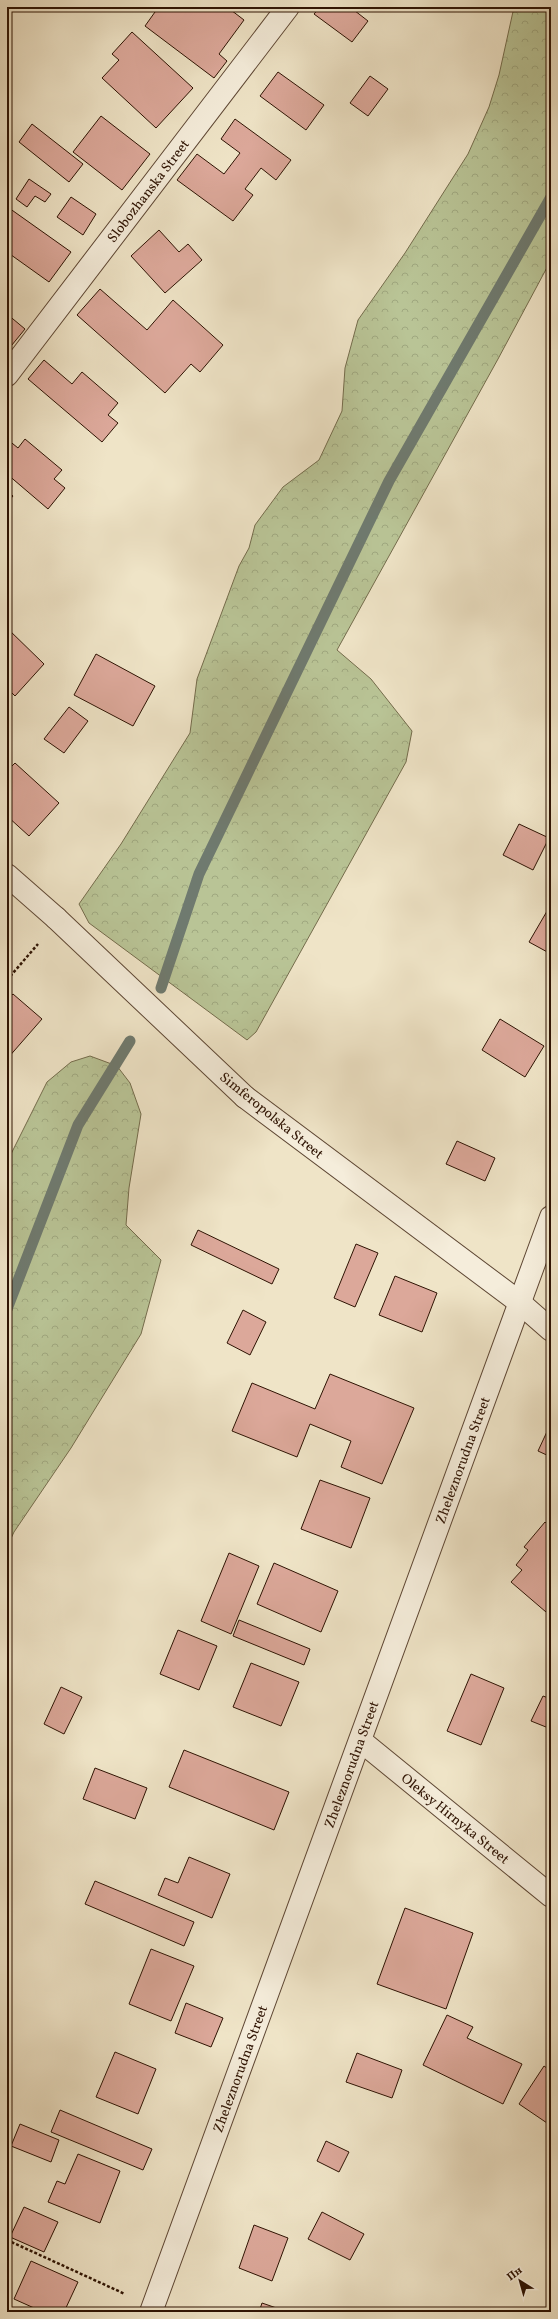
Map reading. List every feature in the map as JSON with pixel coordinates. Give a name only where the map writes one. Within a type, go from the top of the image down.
[{"type":"street","name":"Slobozhanska Street","points":[[7,375],[288,7]]},
{"type":"street","name":"Simferopolska Street","points":[[7,875],[56,918],[245,1097],[519,1302],[551,1330]]},
{"type":"street","name":"Zheleznorudna Street","points":[[152,2309],[361,1741],[551,1217]]},
{"type":"street","name":"Oleksy Hirnyka Street","points":[[361,1741],[551,1896]]},
{"type":"path","points":[[7,980],[30,954],[56,918]]},
{"type":"path","points":[[7,2240],[152,2309]]},
{"type":"green space","points":[[514,7],[551,7],[551,260],[337,650],[371,679],[412,731],[406,762],[256,1032],[247,1040],[89,923],[79,904],[121,844],[190,733],[197,679],[239,566],[249,548],[255,525],[283,487],[319,460],[342,411],[345,368],[358,320],[405,253],[468,154],[489,107],[499,75]]},
{"type":"green space","points":[[90,1056],[117,1066],[130,1083],[141,1114],[129,1188],[126,1225],[161,1260],[141,1334],[71,1448],[14,1532],[7,1547],[7,1162],[47,1082],[71,1062]]},
{"type":"building","points":[[149,7],[227,7],[244,20],[219,54],[227,61],[214,78],[145,26],[155,12]]},
{"type":"building","points":[[320,7],[350,7],[368,21],[352,42],[314,14]]},
{"type":"building","points":[[132,32],[193,88],[156,128],[102,78],[119,60],[112,54]]},
{"type":"building","points":[[278,72],[324,105],[306,130],[260,96]]},
{"type":"building","points":[[370,76],[388,89],[368,116],[350,103]]},
{"type":"building","points":[[101,116],[150,154],[122,190],[73,152]]},
{"type":"building","points":[[235,119],[291,160],[276,180],[261,168],[245,189],[253,195],[233,221],[177,180],[197,154],[224,174],[240,153],[221,139]]},
{"type":"building","points":[[32,124],[83,164],[69,182],[19,142]]},
{"type":"building","points":[[29,179],[51,194],[45,202],[35,196],[27,207],[16,199]]},
{"type":"building","points":[[71,197],[96,214],[83,235],[57,217]]},
{"type":"building","points":[[9,208],[71,252],[49,282],[7,252],[7,211]]},
{"type":"building","points":[[159,230],[179,252],[188,244],[202,260],[165,293],[131,256]]},
{"type":"building","points":[[100,289],[147,330],[173,300],[223,345],[200,372],[191,364],[165,393],[77,315]]},
{"type":"building","points":[[7,314],[25,329],[7,351]]},
{"type":"building","points":[[44,360],[72,384],[82,372],[118,403],[108,415],[118,423],[102,442],[28,379]]},
{"type":"building","points":[[7,439],[18,448],[25,439],[62,470],[54,479],[65,488],[48,509],[7,474]]},
{"type":"building","points":[[7,491],[13,496],[7,503]]},
{"type":"building","points":[[7,628],[44,664],[15,696],[7,688]]},
{"type":"building","points":[[96,654],[155,686],[133,726],[74,695]]},
{"type":"building","points":[[69,707],[88,721],[64,753],[44,739]]},
{"type":"building","points":[[15,763],[59,803],[29,836],[7,816],[7,771]]},
{"type":"building","points":[[519,824],[549,838],[533,870],[503,855]]},
{"type":"building","points":[[550,906],[551,907],[551,954],[529,942]]},
{"type":"building","points":[[13,994],[42,1019],[7,1059],[7,1000]]},
{"type":"building","points":[[500,1019],[544,1046],[525,1077],[482,1050]]},
{"type":"building","points":[[457,1141],[495,1158],[485,1181],[446,1164]]},
{"type":"building","points":[[198,1230],[279,1269],[272,1284],[191,1245]]},
{"type":"building","points":[[356,1244],[378,1253],[355,1307],[334,1298]]},
{"type":"building","points":[[395,1276],[437,1293],[422,1332],[379,1315]]},
{"type":"building","points":[[243,1310],[266,1322],[250,1355],[227,1343]]},
{"type":"building","points":[[330,1374],[414,1408],[382,1484],[341,1467],[351,1441],[310,1424],[297,1457],[232,1431],[252,1383],[315,1409]]},
{"type":"building","points":[[551,1423],[551,1457],[538,1451]]},
{"type":"building","points":[[320,1480],[370,1498],[351,1548],[301,1529]]},
{"type":"building","points":[[545,1522],[549,1526],[551,1523],[551,1606],[546,1612],[511,1582],[522,1570],[516,1565],[528,1550],[524,1547]]},
{"type":"building","points":[[229,1553],[259,1566],[231,1634],[201,1621]]},
{"type":"building","points":[[274,1563],[338,1591],[321,1632],[257,1604]]},
{"type":"building","points":[[239,1620],[310,1649],[304,1665],[233,1636]]},
{"type":"building","points":[[178,1630],[217,1646],[199,1690],[160,1674]]},
{"type":"building","points":[[251,1663],[299,1682],[281,1726],[233,1707]]},
{"type":"building","points":[[471,1674],[504,1688],[481,1745],[447,1731]]},
{"type":"building","points":[[61,1687],[82,1697],[64,1734],[44,1724]]},
{"type":"building","points":[[543,1696],[551,1699],[551,1729],[531,1721]]},
{"type":"building","points":[[184,1750],[289,1792],[274,1830],[169,1787]]},
{"type":"building","points":[[95,1768],[147,1788],[135,1819],[83,1799]]},
{"type":"building","points":[[189,1857],[230,1874],[212,1918],[158,1895],[165,1878],[178,1883]]},
{"type":"building","points":[[95,1881],[194,1922],[184,1946],[85,1904]]},
{"type":"building","points":[[405,1908],[473,1933],[446,2009],[377,1984]]},
{"type":"building","points":[[151,1949],[194,1966],[171,2021],[129,2004]]},
{"type":"building","points":[[186,2003],[223,2018],[211,2047],[175,2033]]},
{"type":"building","points":[[447,2015],[473,2027],[467,2038],[522,2064],[503,2104],[423,2065]]},
{"type":"building","points":[[115,2052],[156,2069],[138,2114],[96,2097]]},
{"type":"building","points":[[357,2053],[402,2070],[392,2098],[346,2082]]},
{"type":"building","points":[[544,2066],[551,2071],[551,2118],[547,2123],[519,2104]]},
{"type":"building","points":[[60,2110],[152,2149],[143,2170],[51,2132]]},
{"type":"building","points":[[20,2124],[59,2140],[51,2162],[11,2146]]},
{"type":"building","points":[[326,2141],[349,2152],[339,2172],[317,2161]]},
{"type":"building","points":[[78,2154],[120,2171],[100,2223],[48,2202],[57,2181],[65,2184]]},
{"type":"building","points":[[24,2207],[58,2222],[44,2252],[10,2237]]},
{"type":"building","points":[[322,2212],[364,2234],[350,2260],[308,2239]]},
{"type":"building","points":[[254,2225],[288,2238],[272,2281],[239,2268]]},
{"type":"building","points":[[31,2261],[78,2282],[64,2312],[43,2312],[14,2299]]},
{"type":"building","points":[[262,2303],[288,2312],[259,2312]]},
{"type":"waterway","points":[[161,988],[199,874],[389,481],[551,197]]},
{"type":"waterway","points":[[7,1309],[78,1125],[130,1041]]}]
